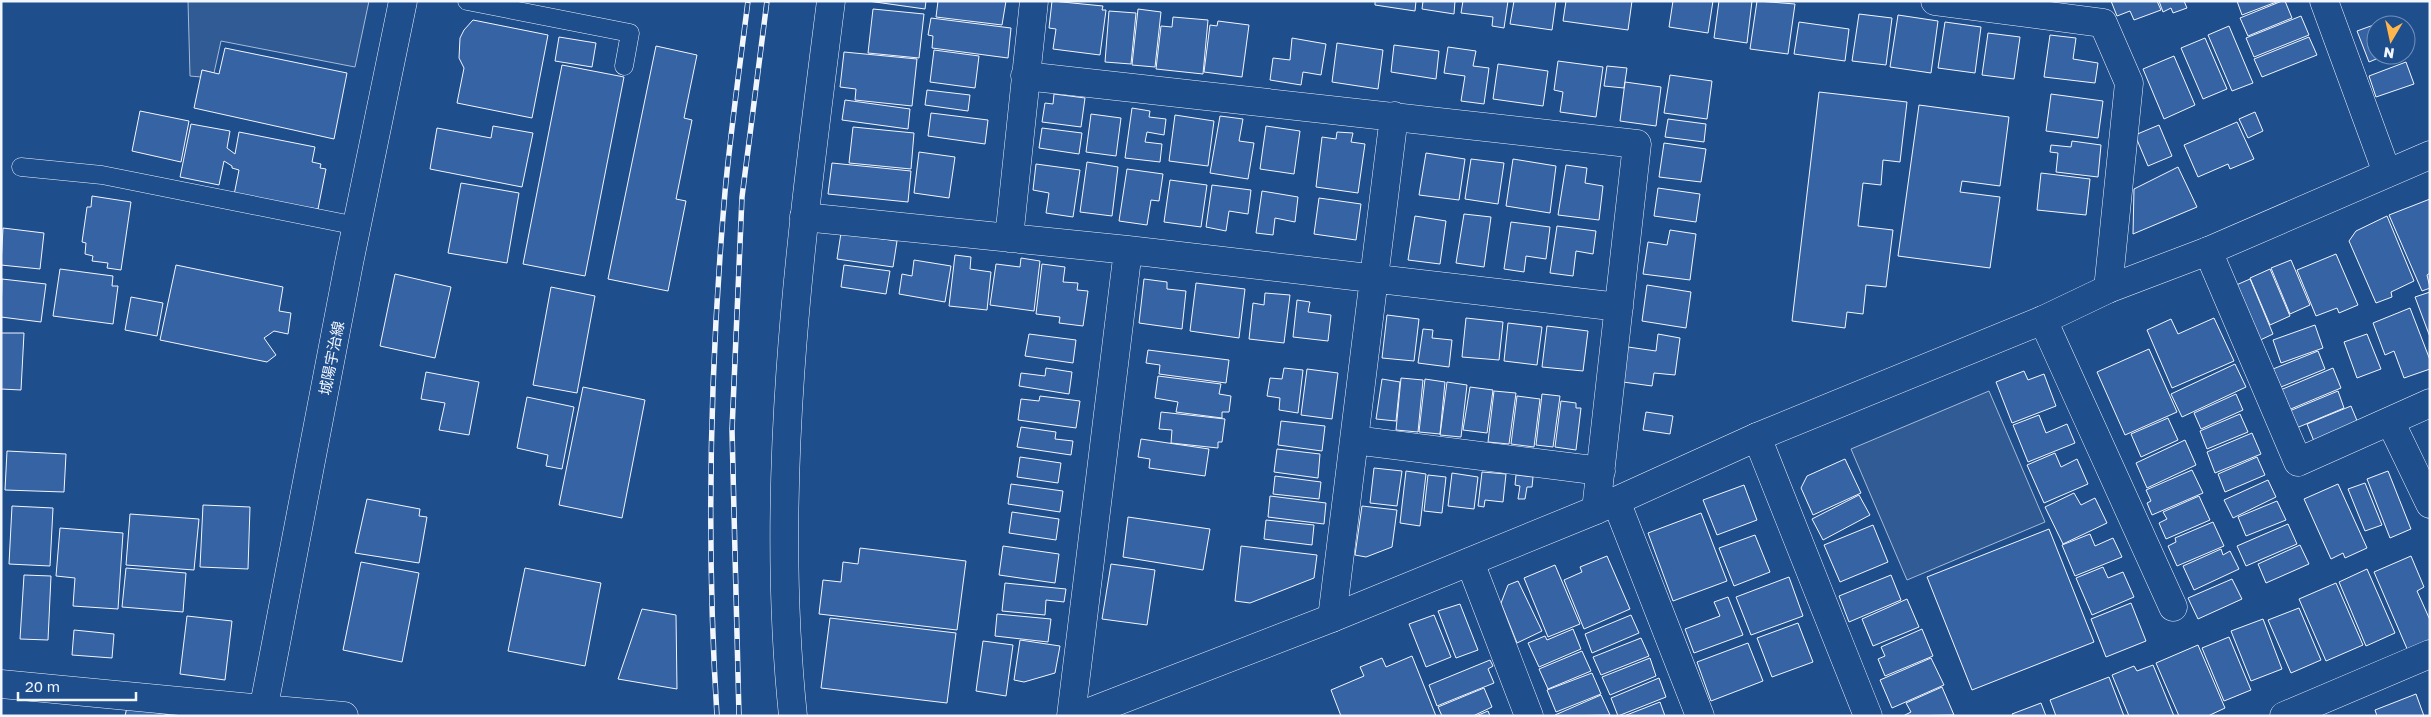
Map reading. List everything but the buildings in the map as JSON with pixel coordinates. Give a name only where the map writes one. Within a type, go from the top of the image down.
[{"type":"street","name":"城陽宇治線","points":[[263,713],[357,226],[403,1]]},
{"type":"street","points":[[792,716],[785,647],[785,455],[804,217],[830,1]]},
{"type":"street","points":[[1009,238],[1034,1]]},
{"type":"street","points":[[1935,1],[2103,23],[2129,83],[2108,289]]},
{"type":"street","points":[[2324,1],[2387,173]]},
{"type":"street","points":[[1025,76],[1637,144],[1600,471],[1606,505],[1700,716]]},
{"type":"street","points":[[1332,618],[1394,116]]},
{"type":"street","points":[[1079,716],[1332,618],[1470,562],[1606,505],[1757,437],[2043,320],[2108,289],[2208,250],[2430,155]]},
{"type":"street","points":[[804,217],[1128,250],[1619,306]]},
{"type":"street","points":[[1071,716],[1128,250]]},
{"type":"street","points":[[2208,250],[2298,462],[2430,403]]},
{"type":"street","points":[[2043,320],[2173,607]]},
{"type":"street","points":[[2390,421],[2430,504]]},
{"type":"street","points":[[1757,437],[1868,716]]},
{"type":"street","points":[[1354,440],[1600,471]]},
{"type":"street","points":[[1470,562],[1529,716]]},
{"type":"street","points":[[2284,716],[2430,654]]},
{"type":"street","points":[[1,684],[263,713],[344,716]]},
{"type":"lane","points":[[467,1],[630,33],[624,66]]},
{"type":"lane","points":[[21,166],[102,175],[357,226]]},
{"type":"shaded area","points":[[188,1],[369,1],[355,67],[221,41],[214,73],[202,70],[201,77],[190,76]]},
{"type":"shaded area","points":[[1989,391],[2045,522],[1907,580],[1851,449]]},
{"type":"railway","points":[[717,716],[711,520],[713,388],[725,192],[748,1]]},
{"type":"railway","points":[[739,716],[732,430],[742,197],[767,1]]}]
